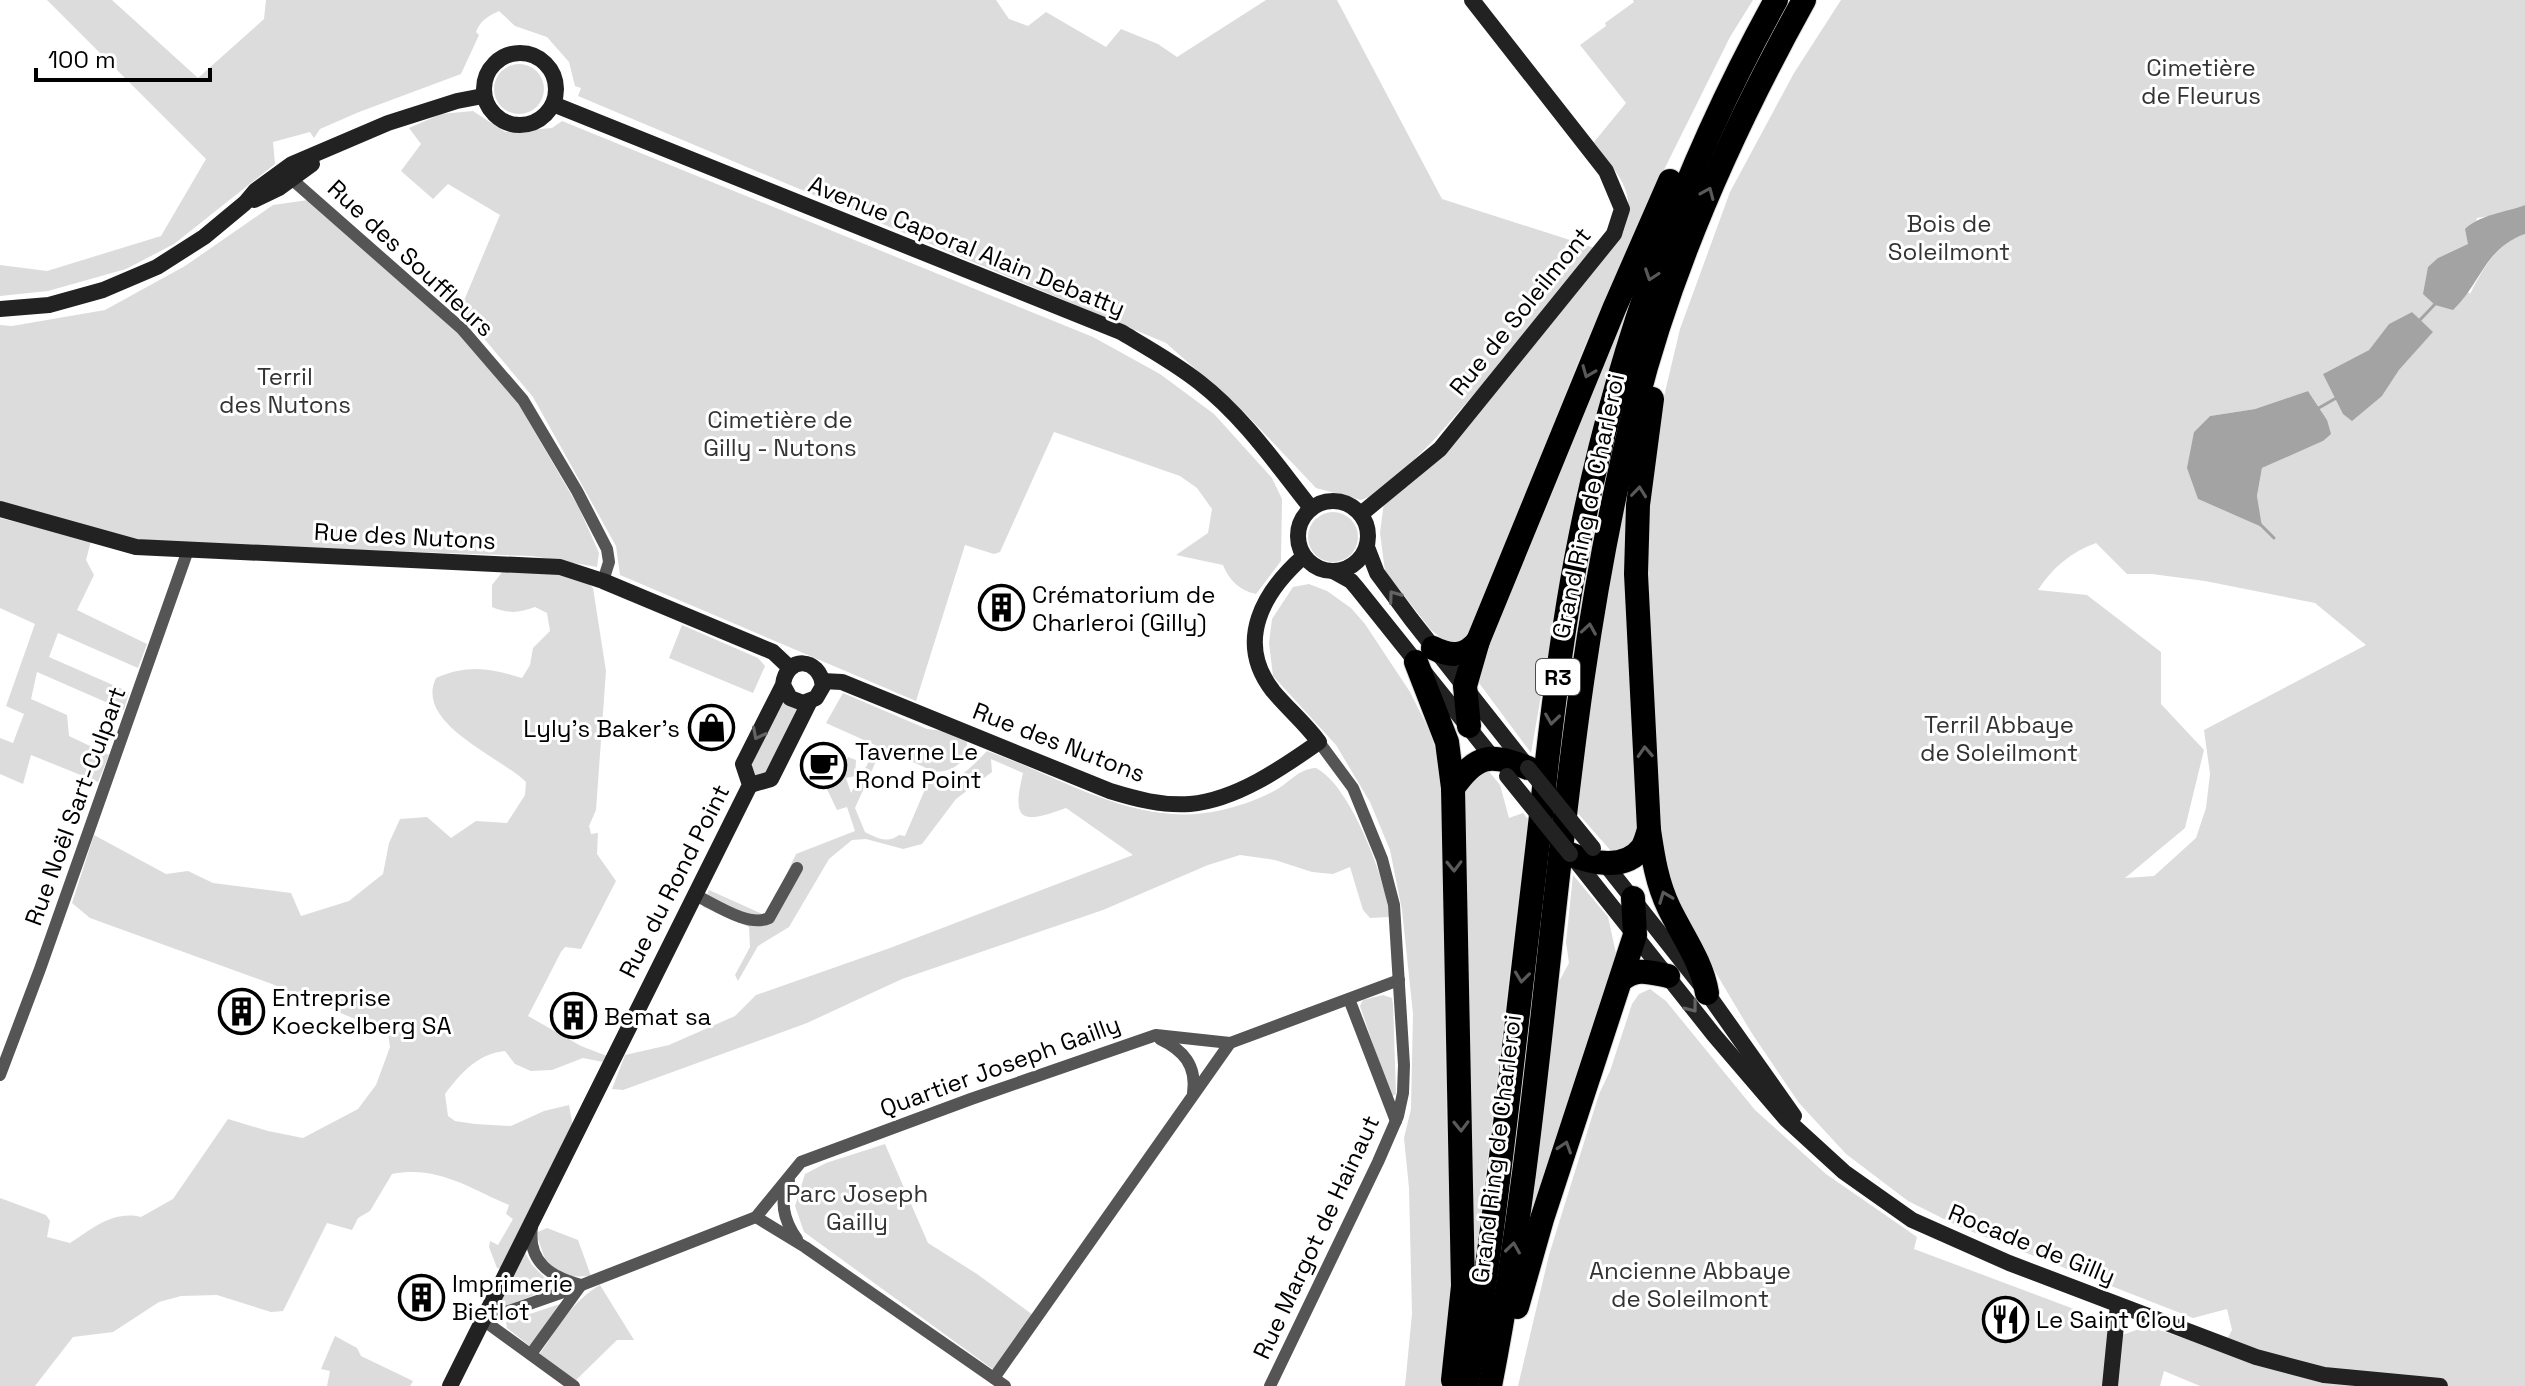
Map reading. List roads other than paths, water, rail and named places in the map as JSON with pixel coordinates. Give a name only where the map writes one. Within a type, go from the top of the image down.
[{"type":"highway","points":[[1469,726],[1464,703],[1465,686],[1478,641],[1654,216],[1732,51],[1768,0]]},
{"type":"highway","name":"Grand Ring de Charleroi","points":[[1466,1386],[1499,1171],[1551,725],[1575,563],[1591,485],[1612,398],[1668,225],[1744,57],[1776,0]]},
{"type":"highway","name":"Grand Ring de Charleroi","points":[[1490,1386],[1523,1172],[1585,651],[1616,488],[1636,402],[1690,235],[1726,150],[1804,0]]},
{"type":"highway","points":[[1661,318],[1664,349],[1645,438],[1638,505],[1636,574],[1649,830],[1655,869],[1663,893],[1704,972],[1707,993]]},
{"type":"highway","points":[[1452,1386],[1463,1286],[1453,788],[1447,742],[1424,655],[1458,655],[1470,650],[1478,641]]},
{"type":"highway","points":[[1453,788],[1465,771],[1479,761],[1510,761]]},
{"type":"highway","points":[[1589,861],[1625,859],[1642,849],[1649,830]]},
{"type":"highway","points":[[1497,1353],[1513,1323],[1547,1204],[1635,935],[1633,898]]},
{"type":"highway","points":[[1621,980],[1631,972],[1644,970],[1668,976]]},
{"type":"main road","name":"Rue de Soleilmont","points":[[1361,514],[1440,449],[1614,234],[1622,209],[1606,171],[1472,0]]},
{"type":"main road","points":[[518,52],[542,60],[555,80],[553,104],[537,121],[515,125],[494,116],[483,96],[487,72],[495,62],[518,52]]},
{"type":"main road","points":[[0,309],[49,305],[103,290],[143,273],[204,237],[255,191],[292,164],[388,123],[483,96]]},
{"type":"main road","name":"Avenue Caporal Alain Debatty","points":[[553,104],[1121,332],[1171,361],[1202,385],[1268,452],[1311,508]]},
{"type":"main road","points":[[245,203],[262,198],[329,150]]},
{"type":"main road","points":[[1814,1144],[1707,993],[1633,898],[1589,861],[1510,761],[1469,726],[1424,655],[1377,573],[1367,547],[1368,529],[1361,514],[1350,505],[1337,501],[1323,502],[1311,508],[1304,516],[1298,536],[1304,556],[1312,564],[1351,581],[1424,655],[1465,686],[1510,761],[1589,861],[1635,935],[1761,1092],[1814,1144]]},
{"type":"main road","name":"Rue des Nutons","points":[[0,509],[136,547],[560,567],[603,581],[773,652],[786,676]]},
{"type":"main road","points":[[1333,571],[1347,568],[1359,559],[1367,547]]},
{"type":"main road","points":[[1304,556],[1283,575],[1267,596],[1258,619],[1256,640],[1259,664],[1272,690],[1319,742]]},
{"type":"main road","points":[[803,663],[818,670],[822,681],[821,692],[803,703],[790,698],[786,676],[803,663]]},
{"type":"main road","name":"Rue du Rond Point","points":[[450,1386],[750,785],[743,764],[786,676]]},
{"type":"main road","name":"Rue des Nutons","points":[[822,681],[842,682],[1110,791],[1148,802],[1191,804],[1229,794],[1284,767],[1319,742]]},
{"type":"main road","name":"Rue du Rond Point","points":[[750,785],[771,779],[810,701]]},
{"type":"main road","name":"Rocade de Gilly","points":[[1814,1144],[1875,1196],[1912,1220],[1955,1241],[2118,1305],[2291,1368],[2324,1375],[2440,1386]]},
{"type":"main road","points":[[2110,1386],[2118,1305]]},
{"type":"street","name":"Rue des Souffleurs","points":[[295,177],[296,183],[462,329],[523,400],[607,549],[609,562],[603,581]]},
{"type":"street","name":"Rue Noël Sart-Culpart","points":[[0,1075],[188,550]]},
{"type":"street","name":"Rue Margot de Hainaut","points":[[1270,1386],[1396,1121],[1403,1093],[1394,905],[1382,859],[1353,788],[1319,742]]},
{"type":"street","points":[[695,895],[751,920],[764,920],[769,918],[797,868]]},
{"type":"street","name":"Quartier Joseph Gailly","points":[[483,1320],[756,1217],[801,1162],[1151,1036],[1230,1043],[1399,980]]},
{"type":"street","points":[[1349,999],[1396,1121]]},
{"type":"street","points":[[1151,1036],[1180,1050],[1186,1058],[1193,1075],[1192,1096]]},
{"type":"street","points":[[756,1217],[805,1247],[1000,1382],[1230,1043]]},
{"type":"street","points":[[794,1172],[785,1189],[785,1218],[805,1247]]},
{"type":"street","points":[[531,1354],[581,1285],[555,1277],[537,1261],[531,1235],[533,1218]]},
{"type":"street","points":[[483,1320],[574,1386]]},
{"type":"waterway","points":[[2419,321],[2436,303]]},
{"type":"waterway","points":[[2317,409],[2338,397]]},
{"type":"waterway","points":[[2260,524],[2274,538]]},
{"type":"place","name":"Crématorium de Charleroi (Gilly)","points":[[1001,608]]},
{"type":"place","name":"Lyly's Baker's","points":[[711,728]]},
{"type":"place","name":"Taverne Le Rond Point","points":[[824,765]]},
{"type":"place","name":"Entreprise Koeckelberg SA","points":[[241,1011]]},
{"type":"place","name":"Bemat sa","points":[[573,1016]]},
{"type":"place","name":"Imprimerie Bietlot","points":[[421,1297]]},
{"type":"place","name":"Le Saint Clou","points":[[2005,1319]]},
{"type":"park label","name":"Cimetière de Fleurus","points":[[2201,81]]},
{"type":"park label","name":"Bois de Soleilmont","points":[[1949,237]]},
{"type":"park label","name":"Terril des Nutons","points":[[285,390]]},
{"type":"park label","name":"Cimetière de Gilly - Nutons","points":[[780,433]]},
{"type":"park label","name":"Terril Abbaye de Soleilmont","points":[[1999,738]]},
{"type":"park label","name":"Parc Joseph Gailly","points":[[857,1207]]},
{"type":"park label","name":"Ancienne Abbaye de Soleilmont","points":[[1690,1284]]}]
